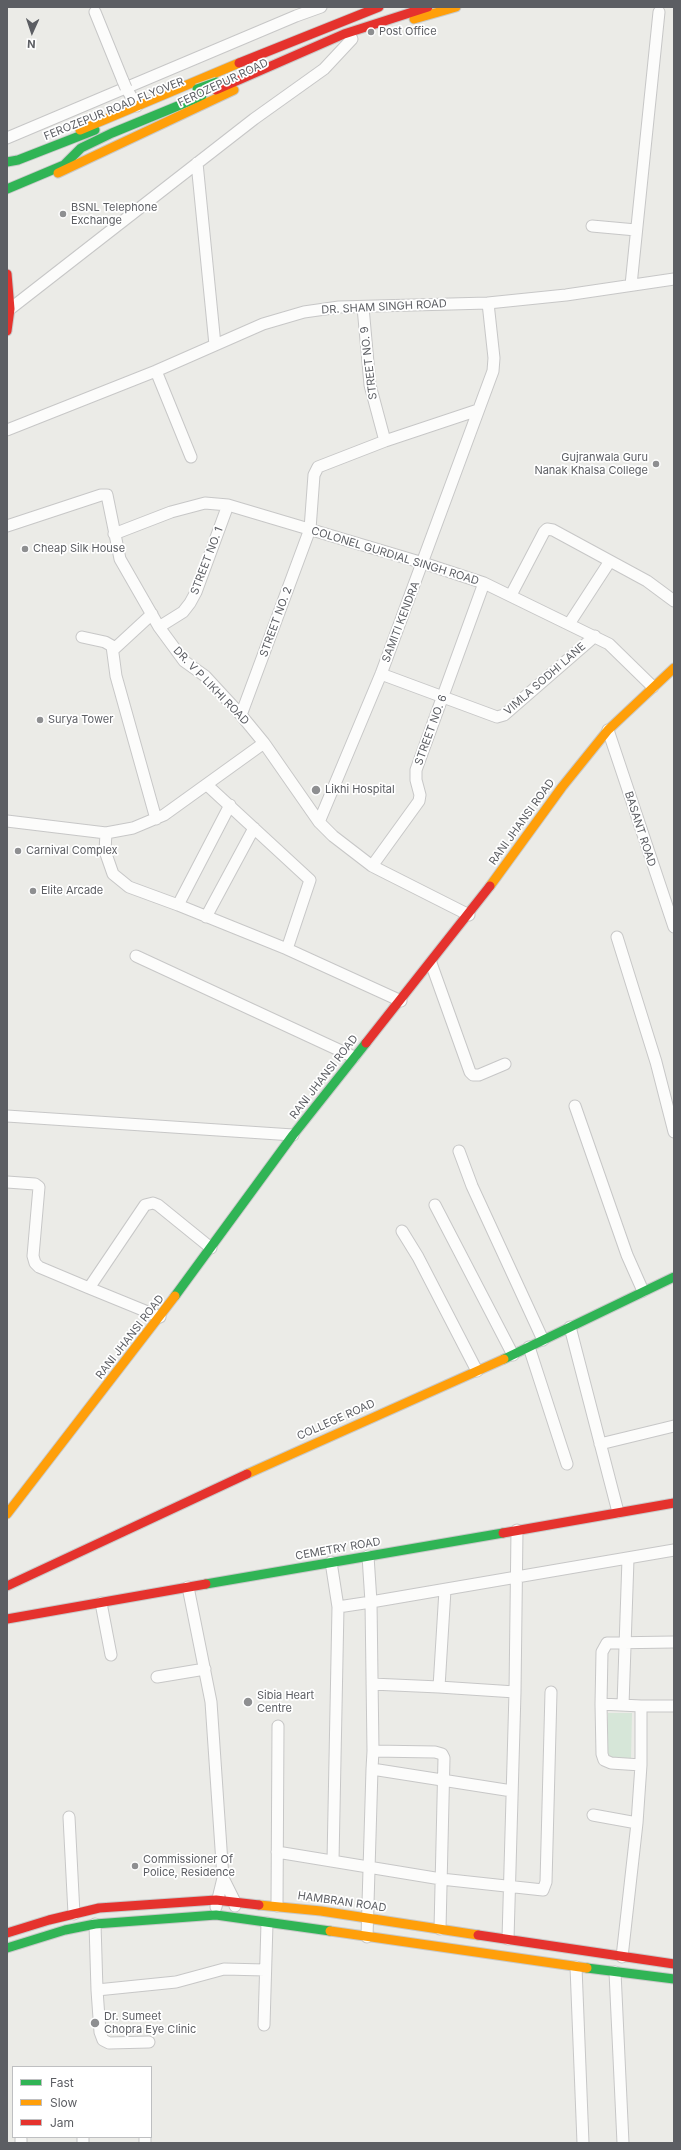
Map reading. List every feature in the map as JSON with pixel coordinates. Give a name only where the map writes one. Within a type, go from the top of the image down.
[{"type":"main road","name":"FEROZEPUR ROAD","points":[[7,161],[136,106],[378,7]]},
{"type":"main road","points":[[217,86],[309,42],[404,7]]},
{"type":"main road","points":[[217,86],[344,34],[428,7]]},
{"type":"main road","name":"FEROZEPUR ROAD","points":[[7,198],[212,100],[352,39],[456,7]]},
{"type":"main road","points":[[203,79],[212,100]]},
{"type":"main road","name":"FEROZEPUR ROAD","points":[[199,92],[217,86]]},
{"type":"main road","name":"FEROZEPUR ROAD FLYOVER","points":[[7,189],[64,166],[81,148],[199,92]]},
{"type":"main road","name":"FEROZEPUR ROAD FLYOVER","points":[[39,152],[199,92]]},
{"type":"main road","points":[[59,157],[81,148]]},
{"type":"main road","name":"FEROZEPUR ROAD","points":[[7,161],[39,152]]},
{"type":"main road","points":[[7,274],[10,309],[7,331]]},
{"type":"main road","name":"RANI JHANSI ROAD","points":[[7,1514],[160,1317],[293,1135],[469,915],[562,787],[608,730],[674,668]]},
{"type":"main road","name":"COLLEGE ROAD","points":[[7,1586],[291,1453],[513,1355],[643,1291],[674,1278]]},
{"type":"main road","name":"CEMETRY ROAD","points":[[7,1619],[674,1502]]},
{"type":"main road","name":"HAMBRAN ROAD","points":[[7,1933],[99,1908],[216,1900],[278,1906],[368,1918],[674,1964]]},
{"type":"main road","points":[[7,1948],[64,1930],[95,1924],[216,1915],[615,1972],[674,1979]]},
{"type":"street","points":[[7,138],[296,16],[321,7]]},
{"type":"street","points":[[95,12],[125,84],[136,106]]},
{"type":"street","points":[[631,286],[659,12]]},
{"type":"street","points":[[10,309],[254,119],[324,69],[352,39]]},
{"type":"street","points":[[197,163],[215,345]]},
{"type":"street","points":[[592,226],[636,230]]},
{"type":"street","name":"DR. SHAM SINGH ROAD","points":[[7,430],[156,371],[263,324],[304,312],[339,308],[488,303],[631,286],[674,279]]},
{"type":"street","name":"SAMITI KENDRA","points":[[320,822],[381,674],[423,563],[494,364],[488,303]]},
{"type":"street","name":"STREET NO. 9","points":[[363,307],[370,385],[385,441]]},
{"type":"street","points":[[156,371],[191,457]]},
{"type":"street","points":[[385,441],[478,410]]},
{"type":"street","name":"STREET NO. 2","points":[[241,715],[310,529],[314,476],[318,467],[385,441]]},
{"type":"street","name":"DR. V P LIKHI ROAD","points":[[7,526],[104,494],[108,498],[114,534],[122,565],[159,627],[184,661],[205,676],[241,715],[264,743],[320,822],[349,850],[372,866],[469,915]]},
{"type":"street","name":"COLONEL GURDIAL SINGH ROAD","points":[[114,534],[171,512],[198,505],[216,503],[228,505],[423,563],[484,583],[595,636],[619,652],[653,687]]},
{"type":"street","name":"STREET NO. 1","points":[[159,627],[183,612],[190,603],[196,592],[228,505]]},
{"type":"street","points":[[511,596],[544,532],[547,529],[553,530],[646,581],[674,601]]},
{"type":"street","points":[[569,624],[610,561]]},
{"type":"street","name":"STREET NO. 6","points":[[372,866],[419,801],[420,795],[416,780],[416,770],[484,583]]},
{"type":"street","points":[[113,650],[152,614]]},
{"type":"street","name":"VIMLA SODHI LANE","points":[[381,674],[494,717],[501,717],[595,636]]},
{"type":"street","points":[[82,637],[106,642],[110,644],[113,650],[116,676],[156,819]]},
{"type":"street","name":"BASANT ROAD","points":[[608,730],[674,927]]},
{"type":"street","points":[[7,821],[116,833],[156,819],[207,785],[264,743]]},
{"type":"street","points":[[207,785],[310,880],[287,949]]},
{"type":"street","points":[[178,905],[230,805]]},
{"type":"street","points":[[206,917],[254,828]]},
{"type":"street","points":[[106,833],[105,851],[108,864],[113,874],[120,882],[129,887],[287,949],[401,1001]]},
{"type":"street","points":[[617,937],[656,1062],[674,1132]]},
{"type":"street","points":[[136,956],[354,1057]]},
{"type":"street","points":[[430,963],[470,1072],[473,1075],[479,1075],[505,1064]]},
{"type":"street","points":[[576,1106],[627,1255],[643,1291]]},
{"type":"street","points":[[7,1116],[293,1135]]},
{"type":"street","points":[[459,1151],[472,1186],[528,1303],[543,1340]]},
{"type":"street","points":[[7,1182],[36,1184],[39,1187],[33,1256],[35,1263],[39,1267],[160,1317]]},
{"type":"street","points":[[90,1288],[145,1205],[149,1203],[158,1205],[211,1248]]},
{"type":"street","points":[[435,1205],[513,1355]]},
{"type":"street","points":[[402,1232],[418,1257],[477,1371]]},
{"type":"street","points":[[570,1327],[618,1512]]},
{"type":"street","points":[[529,1347],[567,1464]]},
{"type":"street","points":[[600,1444],[674,1426]]},
{"type":"street","points":[[508,1940],[518,1578],[516,1530]]},
{"type":"street","points":[[338,1607],[518,1578],[674,1550]]},
{"type":"street","points":[[367,1937],[372,1769],[371,1602],[368,1556]]},
{"type":"street","points":[[623,1705],[627,1642],[628,1559]]},
{"type":"street","points":[[331,1562],[338,1607],[333,1861]]},
{"type":"street","points":[[188,1587],[212,1702],[223,1878],[234,1902],[235,1918]]},
{"type":"street","points":[[439,1687],[445,1590]]},
{"type":"street","points":[[101,1603],[112,1655]]},
{"type":"street","points":[[641,1765],[611,1763],[604,1760],[602,1754],[601,1704],[602,1659],[604,1645],[612,1642],[674,1642]]},
{"type":"street","points":[[157,1677],[205,1669]]},
{"type":"street","points":[[372,1684],[515,1692]]},
{"type":"street","points":[[278,1852],[441,1879],[510,1888],[541,1890],[546,1886],[551,1692]]},
{"type":"street","points":[[601,1704],[674,1706]]},
{"type":"street","points":[[622,1956],[637,1823],[641,1765],[641,1706]]},
{"type":"street","points":[[278,1726],[278,1906]]},
{"type":"street","points":[[372,1751],[440,1753],[444,1758],[440,1929]]},
{"type":"street","points":[[372,1769],[512,1791]]},
{"type":"street","points":[[593,1815],[637,1823]]},
{"type":"street","points":[[69,1817],[74,1914]]},
{"type":"street","points":[[216,1915],[216,1900],[223,1878]]},
{"type":"street","points":[[264,2025],[267,1923]]},
{"type":"street","points":[[95,1924],[97,1990],[100,2032],[103,2040],[109,2043],[149,2042]]},
{"type":"street","points":[[576,1966],[583,2143]]},
{"type":"street","points":[[97,1990],[176,1982],[224,1969],[265,1970]]},
{"type":"street","points":[[615,1972],[623,2143]]},
{"type":"green space","points":[[608,1713],[632,1713],[631,1759],[607,1758]]},
{"type":"traffic: fast","points":[[197,89],[217,82]]},
{"type":"traffic: fast","points":[[7,189],[64,165],[81,148],[112,133],[202,96]]},
{"type":"traffic: fast","points":[[7,162],[18,160],[95,130]]},
{"type":"traffic: fast","points":[[175,1296],[293,1135],[366,1043]]},
{"type":"traffic: fast","points":[[504,1359],[674,1277]]},
{"type":"traffic: fast","points":[[206,1584],[503,1533]]},
{"type":"traffic: fast","points":[[7,1948],[65,1930],[95,1924],[216,1915],[330,1931]]},
{"type":"traffic: fast","points":[[587,1968],[674,1979]]},
{"type":"traffic: slow","points":[[414,19],[456,7]]},
{"type":"traffic: slow","points":[[80,130],[239,63]]},
{"type":"traffic: slow","points":[[58,173],[234,90]]},
{"type":"traffic: slow","points":[[490,886],[562,787],[608,730],[674,668]]},
{"type":"traffic: slow","points":[[7,1514],[175,1296]]},
{"type":"traffic: slow","points":[[247,1474],[504,1359]]},
{"type":"traffic: slow","points":[[259,1905],[321,1911],[478,1935]]},
{"type":"traffic: slow","points":[[330,1931],[587,1968]]},
{"type":"traffic: jam","points":[[239,63],[379,7]]},
{"type":"traffic: jam","points":[[216,90],[344,34],[428,7]]},
{"type":"traffic: jam","points":[[7,274],[10,309],[7,331]]},
{"type":"traffic: jam","points":[[366,1043],[490,886]]},
{"type":"traffic: jam","points":[[7,1586],[247,1474]]},
{"type":"traffic: jam","points":[[503,1533],[674,1503]]},
{"type":"traffic: jam","points":[[7,1619],[206,1584]]},
{"type":"traffic: jam","points":[[7,1933],[49,1920],[99,1908],[216,1900],[259,1905]]},
{"type":"traffic: jam","points":[[478,1935],[674,1964]]},
{"type":"place","name":"Post Office","points":[[371,32]]},
{"type":"place","name":"BSNL Telephone Exchange","points":[[63,214]]},
{"type":"place","name":"Gujranwala Guru Nanak Khalsa College","points":[[656,464]]},
{"type":"place","name":"Cheap Silk House","points":[[25,549]]},
{"type":"place","name":"Surya Tower","points":[[40,720]]},
{"type":"place","name":"Likhi Hospital","points":[[316,790]]},
{"type":"place","name":"Carnival Complex","points":[[18,851]]},
{"type":"place","name":"Elite Arcade","points":[[33,891]]},
{"type":"place","name":"Sibia Heart Centre","points":[[248,1702]]},
{"type":"place","name":"Commissioner Of Police, Residence","points":[[135,1866]]},
{"type":"place","name":"Dr. Sumeet Chopra Eye Clinic","points":[[95,2023]]}]
